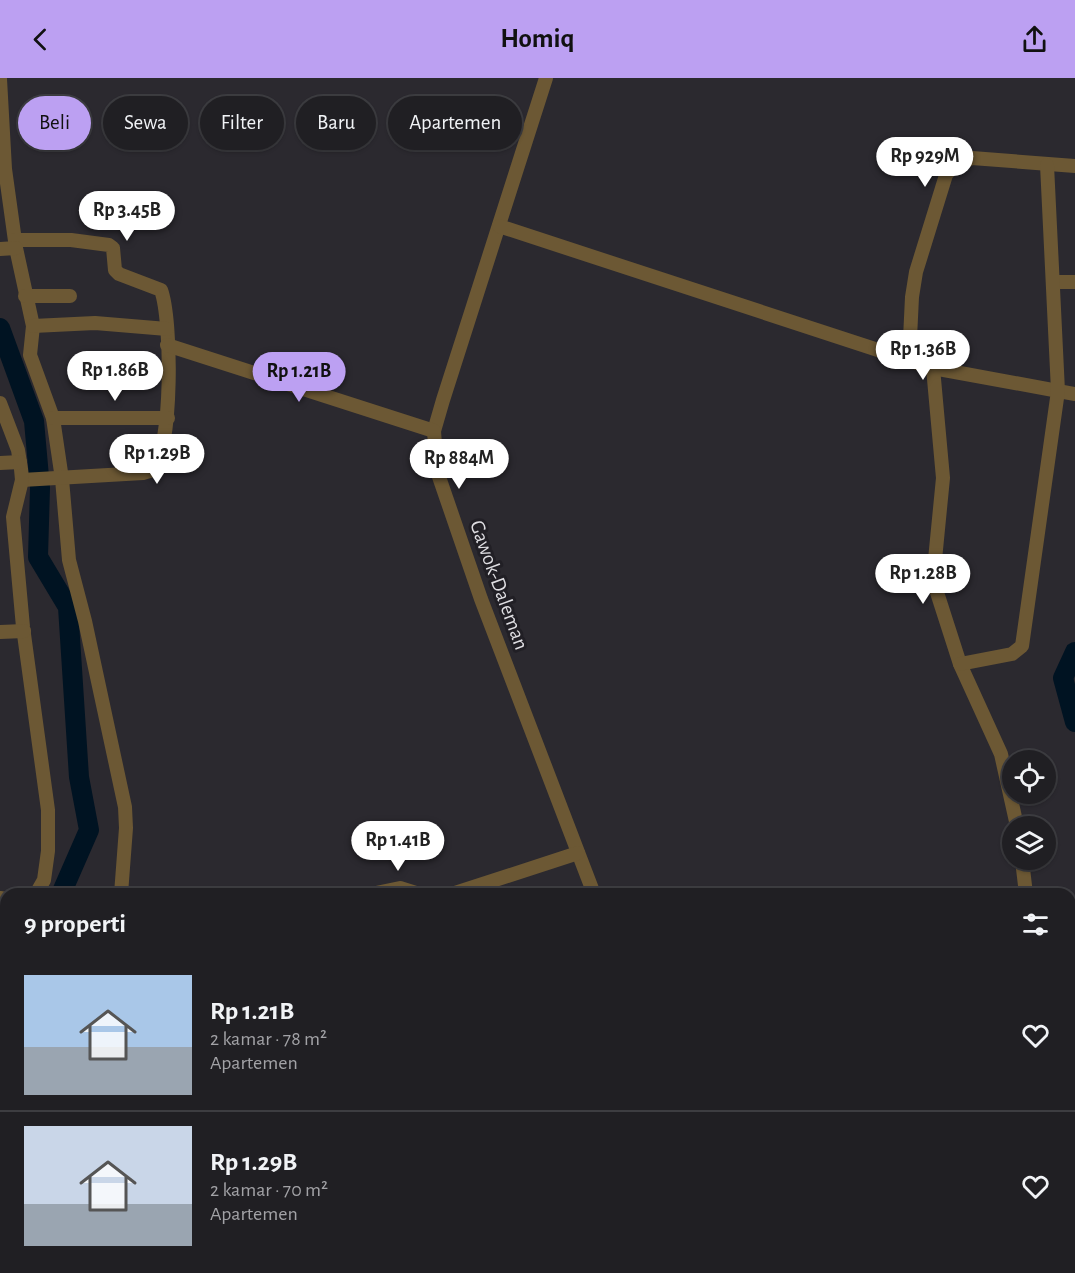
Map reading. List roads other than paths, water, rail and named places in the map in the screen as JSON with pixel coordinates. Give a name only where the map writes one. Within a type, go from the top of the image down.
[{"type":"street","name":"Gawok-Daleman","points":[[546,78],[434,431],[434,453],[441,484],[485,609],[592,888]]},
{"type":"street","points":[[1,79],[5,169],[15,244],[33,326],[31,346],[56,417],[72,478],[69,560],[86,621],[125,807],[126,828],[121,888]]},
{"type":"street","points":[[909,358],[912,297],[916,272],[946,175],[953,166],[972,158],[1075,166]]},
{"type":"street","points":[[960,664],[1012,654],[1022,646],[1058,391],[1055,282],[1047,165]]},
{"type":"street","points":[[499,226],[778,318],[909,358],[933,368],[1075,394]]},
{"type":"street","points":[[0,249],[15,244],[71,240],[109,245],[113,248],[115,270],[119,274],[161,290],[170,345],[168,418],[163,454],[153,470],[25,480]]},
{"type":"street","points":[[1055,282],[1075,282]]},
{"type":"street","points":[[25,296],[70,296]]},
{"type":"street","points":[[33,326],[95,323],[166,329]]},
{"type":"street","points":[[170,345],[434,431]]},
{"type":"street","points":[[933,368],[943,478],[933,580],[960,664],[1001,754],[1015,816]]},
{"type":"street","points":[[0,403],[25,480],[7,517],[48,810],[48,851],[44,880],[39,888]]},
{"type":"street","points":[[56,417],[168,418]]},
{"type":"street","points":[[0,463],[20,462]]},
{"type":"street","points":[[0,632],[24,631]]},
{"type":"street","points":[[470,888],[578,853]]},
{"type":"street","points":[[1023,870],[1025,888]]},
{"type":"waterway","points":[[0,328],[34,421],[40,488],[38,557],[68,607],[79,777],[89,830],[64,888]]},
{"type":"waterway","points":[[1075,652],[1063,678],[1075,722]]}]
